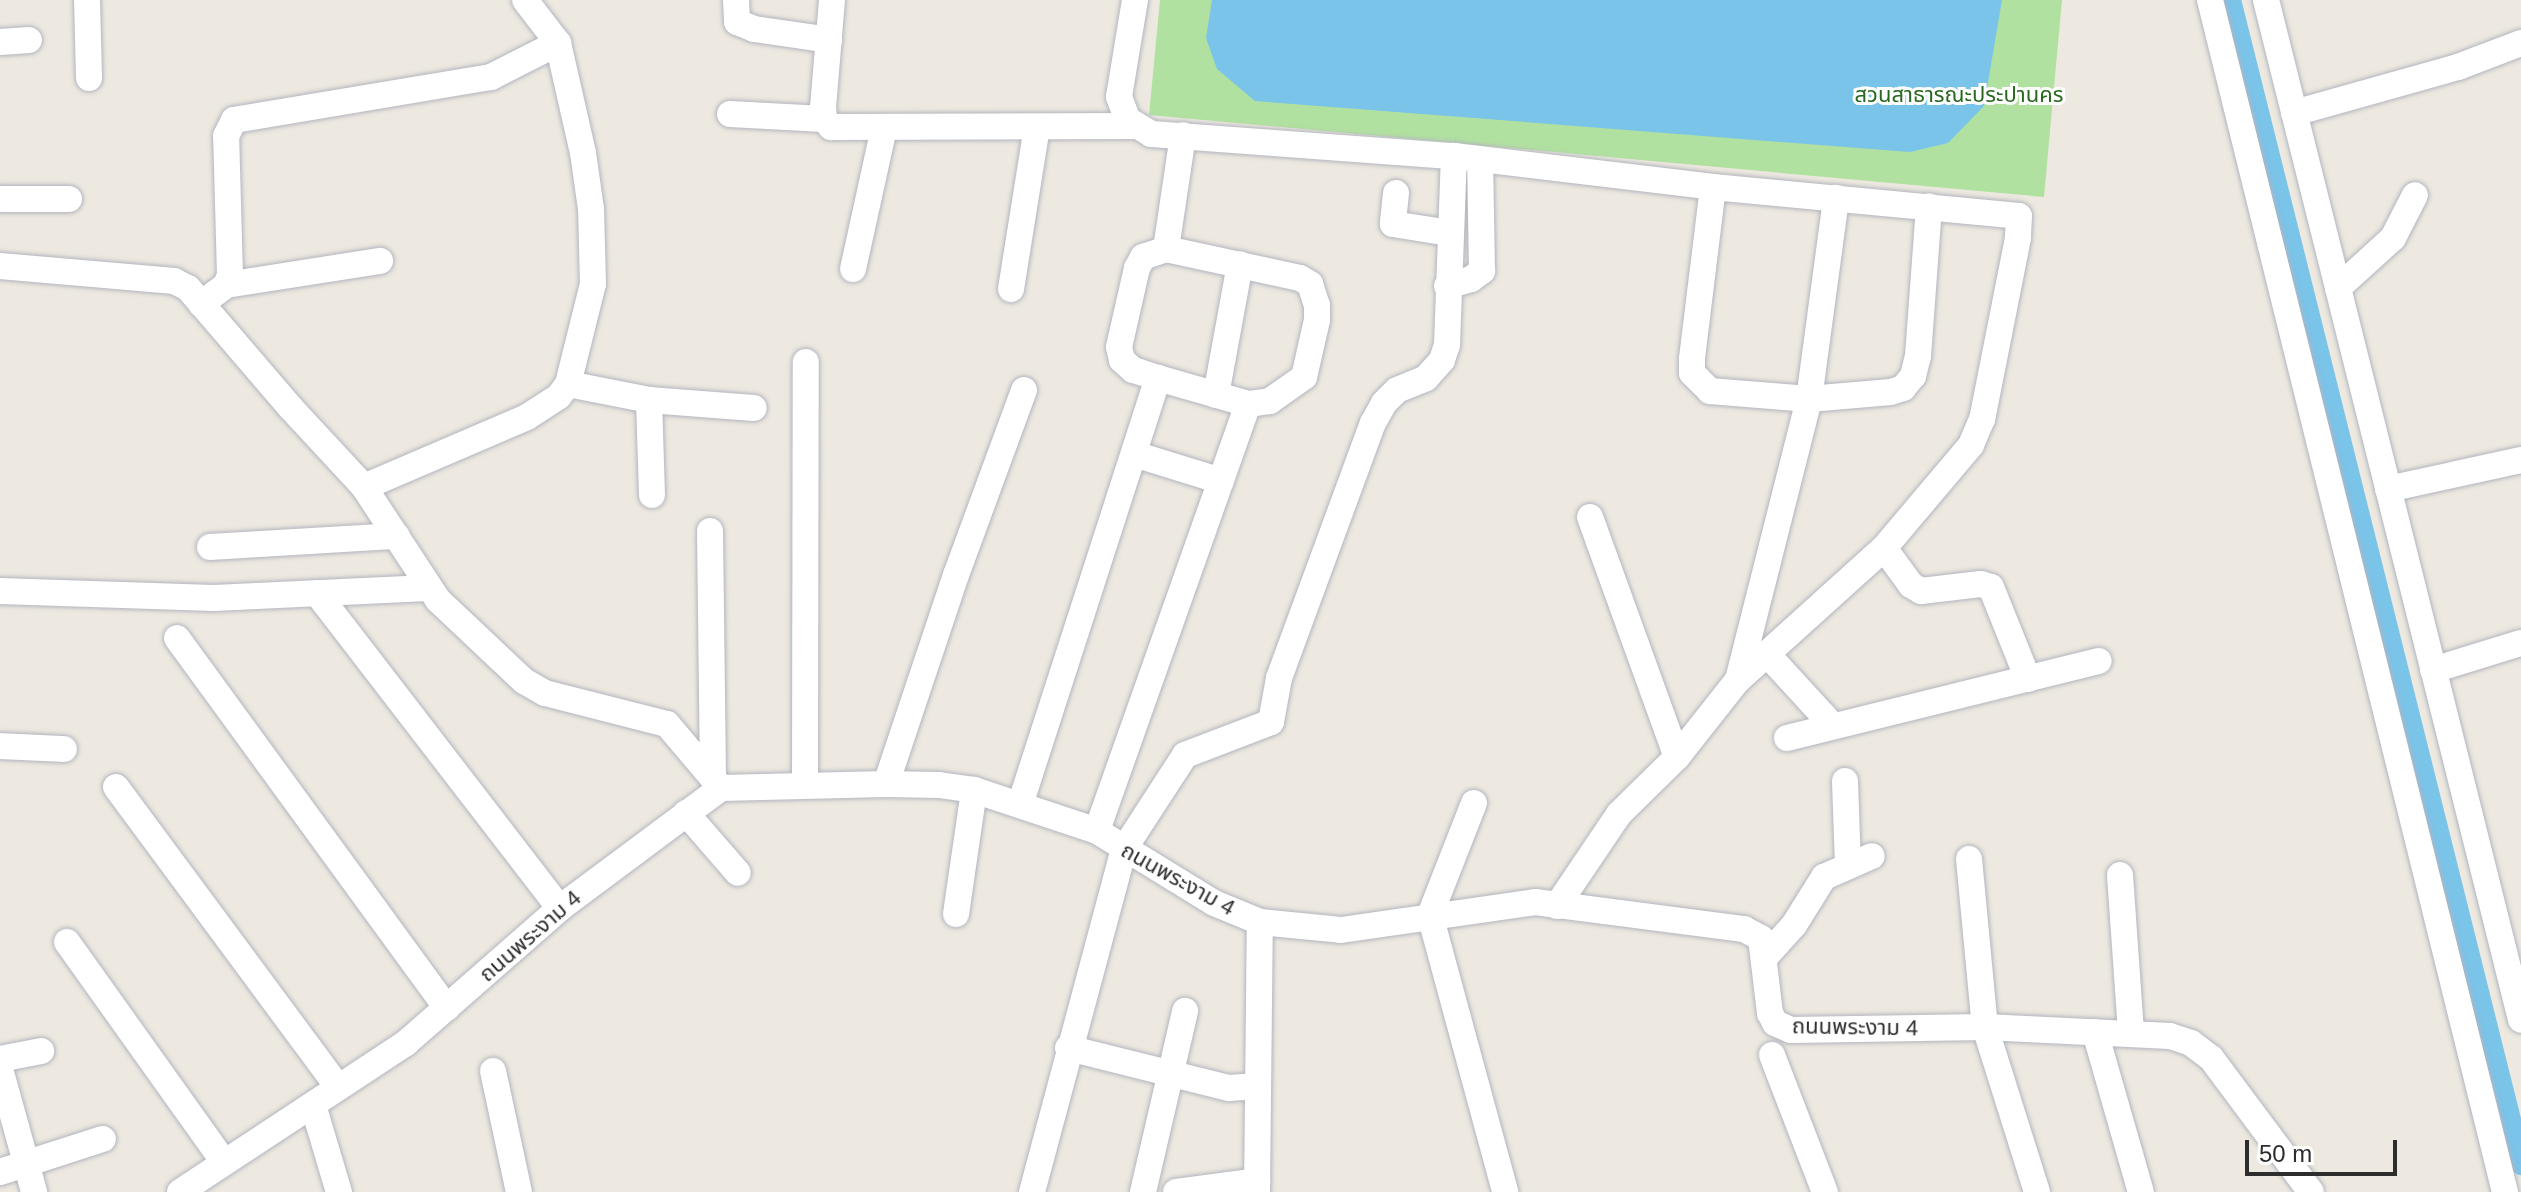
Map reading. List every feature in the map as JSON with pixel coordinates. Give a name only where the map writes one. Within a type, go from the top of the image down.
[{"type":"street","points":[[87,0],[89,78]]},
{"type":"street","points":[[364,487],[527,417],[559,396],[568,384],[593,284],[591,209],[583,153],[558,43],[525,0]]},
{"type":"street","points":[[736,0],[737,22],[754,29],[829,40]]},
{"type":"street","points":[[832,0],[824,119],[831,127],[1135,126]]},
{"type":"street","points":[[1135,0],[1119,97],[1128,120],[1151,134],[1467,157],[1713,187],[2019,216],[2018,238],[1982,419],[1971,445],[1884,548],[1737,681],[1677,757],[1619,814],[1557,906]]},
{"type":"street","points":[[2210,0],[2505,1192]]},
{"type":"street","points":[[2266,0],[2521,1020]]},
{"type":"street","points":[[0,42],[29,40]]},
{"type":"street","points":[[226,285],[230,275],[226,136],[234,120],[491,77],[558,43]]},
{"type":"street","points":[[2294,113],[2458,67],[2521,43]]},
{"type":"street","points":[[730,114],[824,119]]},
{"type":"street","points":[[1011,289],[1037,127]]},
{"type":"street","points":[[853,269],[884,128]]},
{"type":"street","points":[[1166,249],[1183,135]]},
{"type":"street","points":[[1032,1192],[1068,1048],[1124,849],[1185,755],[1271,722],[1279,678],[1373,423],[1384,403],[1397,390],[1426,378],[1442,360],[1447,345],[1450,233],[1467,157]]},
{"type":"street","points":[[1447,286],[1471,279],[1482,271],[1467,157]]},
{"type":"street","points":[[1713,187],[1692,373],[1710,391],[1809,399],[1891,392],[1903,388],[1913,376],[1918,356],[1929,206]]},
{"type":"street","points":[[1396,193],[1393,224],[1450,233]]},
{"type":"street","points":[[2338,288],[2393,238],[2415,195]]},
{"type":"street","points":[[1737,681],[1752,634],[1809,399],[1836,198]]},
{"type":"street","points":[[0,199],[69,199]]},
{"type":"street","points":[[1166,249],[1240,264],[1310,284],[1317,305],[1317,320],[1304,377],[1270,401],[1248,404],[1133,370],[1122,360],[1119,347],[1137,268],[1143,257],[1166,249]]},
{"type":"street","points":[[201,304],[226,285],[380,261]]},
{"type":"street","points":[[1216,395],[1240,264]]},
{"type":"street","points":[[0,266],[174,281],[188,288],[364,487],[428,588],[524,681],[545,693],[667,724],[717,783]]},
{"type":"street","points":[[805,785],[806,362]]},
{"type":"street","points":[[1020,805],[1158,378]]},
{"type":"street","points":[[568,384],[649,400],[754,408]]},
{"type":"street","points":[[886,784],[956,575],[1024,390]]},
{"type":"street","points":[[649,400],[652,495]]},
{"type":"street","points":[[1097,831],[1248,404]]},
{"type":"street","points":[[1134,454],[1221,481]]},
{"type":"street","points":[[2388,489],[2521,460]]},
{"type":"street","points":[[1590,517],[1677,757]]},
{"type":"street","points":[[710,531],[717,783]]},
{"type":"street","points":[[210,547],[397,536]]},
{"type":"street","points":[[1884,548],[1911,585],[1921,591],[1981,584],[1991,587],[2028,679]]},
{"type":"street","points":[[0,591],[214,598],[428,588]]},
{"type":"street","points":[[317,593],[560,908]]},
{"type":"street","points":[[177,638],[447,1008]]},
{"type":"street","points":[[2433,670],[2521,643]]},
{"type":"street","points":[[1767,654],[1832,725]]},
{"type":"street","points":[[1787,738],[2099,661]]},
{"type":"street","points":[[0,746],[64,749]]},
{"type":"street","points":[[1766,956],[1794,925],[1824,877],[1860,861],[1845,781]]},
{"type":"street","name":"ถนนพระงาม 4","points":[[185,1191],[223,1161],[406,1043],[560,908],[686,813],[717,783],[939,785],[974,790],[1097,831],[1214,903],[1260,922],[1341,930],[1535,902],[1744,929],[1761,938],[1766,956],[1770,1013],[1775,1023],[1791,1030],[1985,1027],[2170,1036],[2191,1043],[2211,1058],[2311,1192]]},
{"type":"street","points":[[116,787],[337,1086]]},
{"type":"street","points":[[956,914],[974,790]]},
{"type":"street","points":[[1474,803],[1430,915],[1505,1192]]},
{"type":"street","points":[[686,813],[738,873]]},
{"type":"street","points":[[1969,859],[1985,1027],[2037,1192]]},
{"type":"street","points":[[2120,875],[2131,1034]]},
{"type":"street","points":[[1176,1192],[1257,1186],[1260,922]]},
{"type":"street","points":[[67,942],[223,1161]]},
{"type":"street","points":[[1143,1192],[1185,1011]]},
{"type":"street","points":[[2095,1032],[2141,1192]]},
{"type":"street","points":[[1068,1048],[1229,1088],[1258,1086]]},
{"type":"street","points":[[0,1059],[41,1051]]},
{"type":"street","points":[[1772,1055],[1825,1192]]},
{"type":"street","points":[[0,1069],[34,1192]]},
{"type":"street","points":[[493,1071],[519,1192]]},
{"type":"street","points":[[313,1105],[339,1192]]},
{"type":"street","points":[[0,1172],[103,1139]]},
{"type":"green space","name":"สวนสาธารณะประปานคร","points":[[1160,0],[2062,0],[2044,197],[1149,115]]},
{"type":"water","name":"สวนสาธารณะประปานคร","points":[[1212,0],[2002,0],[1984,106],[1948,143],[1910,152],[1255,101],[1217,69],[1206,38]]},
{"type":"waterway","points":[[2230,0],[2521,1164]]}]
